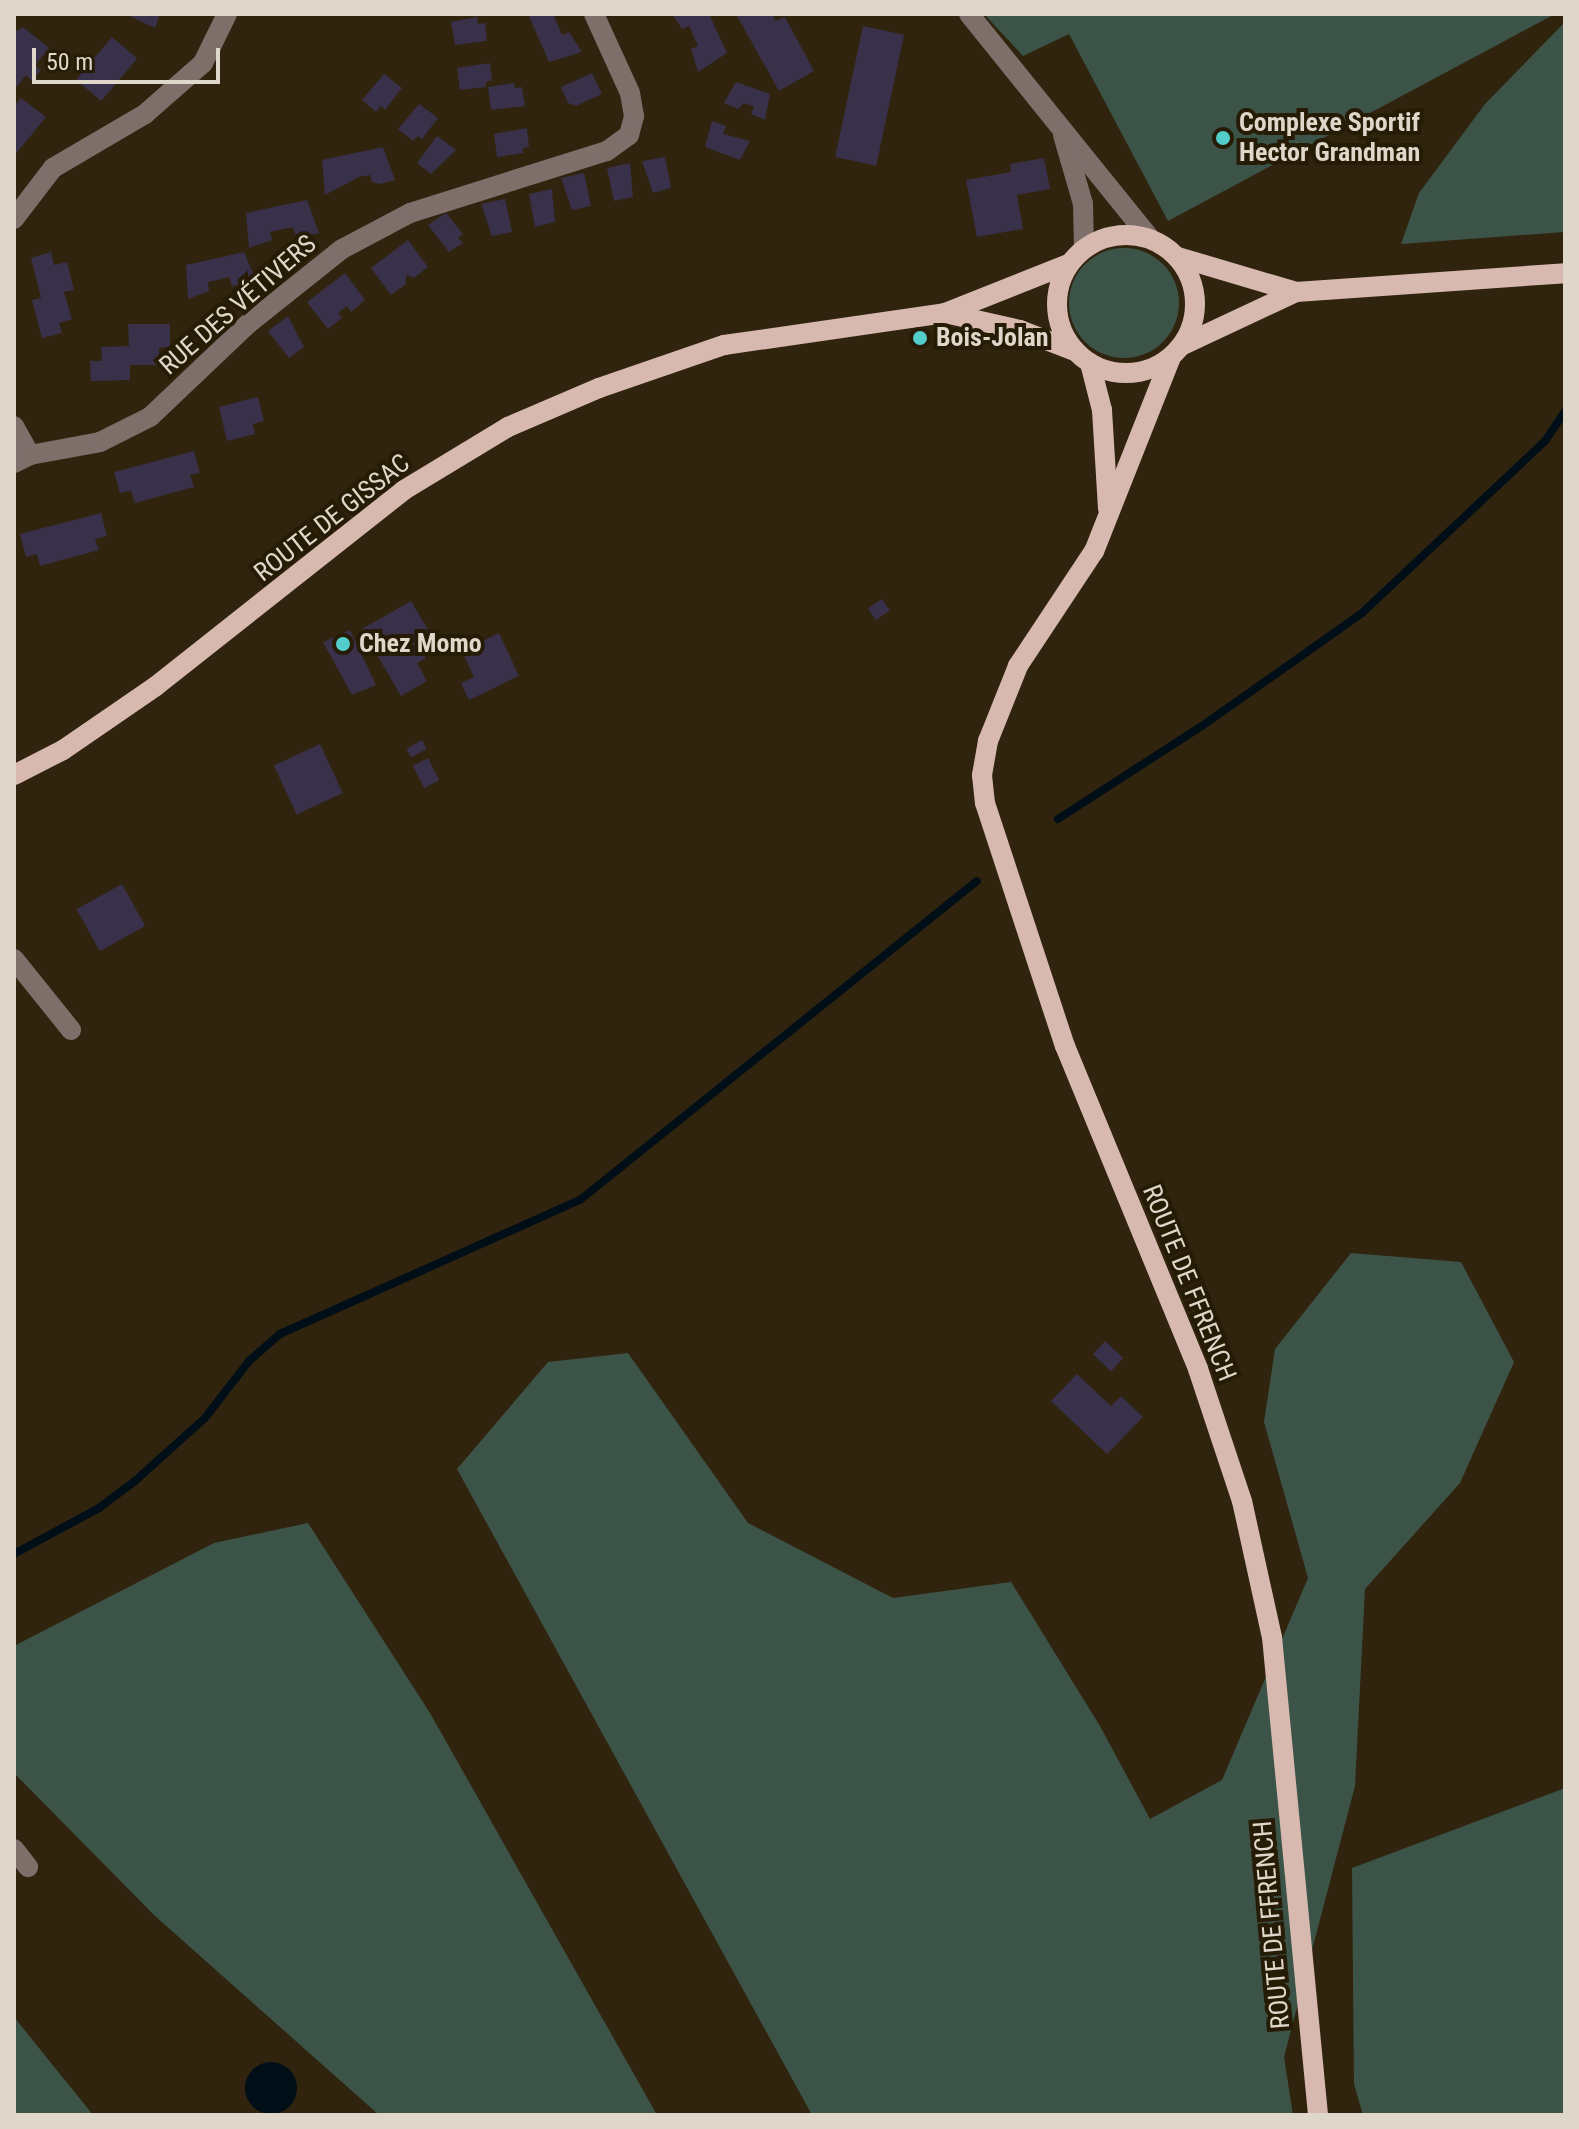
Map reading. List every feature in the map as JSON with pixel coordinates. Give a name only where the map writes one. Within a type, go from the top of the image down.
[{"type":"main road","points":[[1296,292],[1131,374],[1083,357],[1057,310],[1068,264],[1084,248],[1112,235],[1150,238],[1178,257],[1296,292],[1565,273]]},
{"type":"main road","points":[[1177,351],[1196,310],[1194,290],[1178,257]]},
{"type":"main road","name":"ROUTE DE GISSAC","points":[[14,775],[63,750],[156,686],[404,490],[508,427],[599,388],[724,345],[945,313],[1068,264]]},
{"type":"main road","name":"ROUTE DE GISSAC","points":[[945,313],[1020,330],[1083,357]]},
{"type":"main road","name":"ROUTE DE FFRENCH","points":[[1177,351],[1094,551],[1018,666],[988,741],[982,775],[985,803],[1065,1046],[1198,1369],[1242,1501],[1272,1637],[1318,2115]]},
{"type":"main road","name":"ROUTE DE FFRENCH","points":[[1083,357],[1102,410],[1108,517]]},
{"type":"street","points":[[14,219],[53,168],[145,114],[203,63],[227,14]]},
{"type":"street","name":"RUE DES VÉTIVERS","points":[[22,459],[100,442],[150,417],[248,324],[342,249],[410,213],[607,151],[629,135],[634,116],[630,93],[594,14]]},
{"type":"street","points":[[969,14],[1150,238]]},
{"type":"street","points":[[1055,117],[1075,164],[1084,248]]},
{"type":"street","points":[[14,426],[22,459]]},
{"type":"street","points":[[14,959],[71,1030]]},
{"type":"street","points":[[14,1849],[28,1867]]},
{"type":"green space","name":"Complexe Sportif Hector Grandman","points":[[984,14],[1555,14],[1168,221],[1069,34],[1023,56]]},
{"type":"green space","points":[[1565,22],[1565,232],[1401,244],[1419,193],[1485,104]]},
{"type":"green space","points":[[1124,248],[1145,252],[1163,264],[1175,282],[1179,303],[1175,324],[1163,342],[1145,354],[1124,358],[1103,354],[1085,342],[1073,324],[1069,303],[1073,282],[1085,264],[1103,252]]},
{"type":"green space","points":[[1351,1253],[1461,1262],[1514,1362],[1460,1483],[1365,1589],[1355,1786],[1284,2057],[1293,2115],[812,2115],[457,1469],[548,1362],[628,1353],[748,1523],[893,1598],[1011,1582],[1100,1726],[1150,1819],[1222,1780],[1308,1578],[1264,1422],[1275,1349]]},
{"type":"green space","points":[[308,1523],[430,1713],[657,2115],[379,2115],[154,1915],[14,1773],[14,1646],[214,1543]]},
{"type":"green space","points":[[1565,1788],[1565,2115],[1363,2115],[1354,2084],[1352,1868]]},
{"type":"green space","points":[[14,2017],[93,2115],[14,2115]]},
{"type":"shaded area","points":[[271,2062],[290,2069],[297,2088],[290,2107],[271,2114],[252,2107],[245,2088],[252,2069]]},
{"type":"building","points":[[125,14],[160,14],[155,28]]},
{"type":"building","points":[[528,14],[553,14],[562,35],[569,32],[582,52],[549,62]]},
{"type":"building","points":[[672,14],[709,14],[727,53],[698,72],[691,49],[698,46],[689,26],[682,29]]},
{"type":"building","points":[[736,14],[772,14],[776,21],[785,17],[814,71],[779,91]]},
{"type":"building","points":[[477,17],[478,24],[485,23],[487,41],[455,45],[451,22]]},
{"type":"building","points":[[863,26],[904,35],[876,166],[835,157]]},
{"type":"building","points":[[23,27],[49,48],[35,65],[41,70],[32,81],[26,75],[14,90],[14,32]]},
{"type":"building","points":[[112,37],[137,58],[101,101],[76,80]]},
{"type":"building","points":[[490,63],[492,80],[486,82],[486,87],[460,90],[457,68]]},
{"type":"building","points":[[592,73],[602,94],[576,106],[568,103],[561,87]]},
{"type":"building","points":[[384,74],[402,88],[385,110],[381,106],[376,112],[362,100]]},
{"type":"building","points":[[736,82],[770,94],[765,120],[751,114],[754,107],[744,103],[738,109],[724,103]]},
{"type":"building","points":[[514,83],[515,88],[522,87],[525,106],[491,110],[488,87]]},
{"type":"building","points":[[21,98],[46,117],[14,156],[14,106]]},
{"type":"building","points":[[419,104],[438,118],[422,139],[418,136],[413,141],[398,129]]},
{"type":"building","points":[[712,121],[726,126],[723,134],[750,141],[740,160],[705,147]]},
{"type":"building","points":[[527,128],[529,147],[523,148],[523,153],[497,157],[494,134]]},
{"type":"building","points":[[437,136],[456,150],[431,174],[417,163]]},
{"type":"building","points":[[383,147],[395,180],[380,184],[372,182],[370,175],[359,177],[325,195],[322,160]]},
{"type":"building","points":[[665,157],[671,188],[653,193],[642,161]]},
{"type":"building","points":[[1044,158],[1050,189],[1017,195],[1023,229],[977,237],[966,180],[1011,172],[1010,164]]},
{"type":"building","points":[[630,163],[633,197],[614,201],[607,168]]},
{"type":"building","points":[[584,173],[591,206],[572,210],[561,178]]},
{"type":"building","points":[[552,189],[555,222],[535,227],[529,194]]},
{"type":"building","points":[[505,199],[512,232],[492,236],[481,204]]},
{"type":"building","points":[[307,200],[319,233],[295,234],[293,227],[270,232],[272,240],[249,248],[246,213]]},
{"type":"building","points":[[446,213],[463,234],[458,238],[463,243],[449,252],[428,225]]},
{"type":"building","points":[[408,240],[428,267],[414,278],[406,275],[406,284],[391,295],[371,268]]},
{"type":"building","points":[[51,252],[54,265],[67,262],[74,290],[64,292],[72,319],[59,323],[62,333],[42,338],[32,300],[41,298],[31,258]]},
{"type":"building","points":[[244,252],[257,282],[232,286],[229,277],[208,282],[209,291],[188,299],[186,265]]},
{"type":"building","points":[[345,273],[365,300],[351,312],[347,306],[338,313],[342,318],[328,329],[307,302]]},
{"type":"building","points":[[288,316],[304,347],[289,358],[268,331]]},
{"type":"building","points":[[128,324],[170,324],[170,347],[159,348],[160,365],[130,365],[130,380],[91,381],[90,361],[102,361],[101,347],[129,346]]},
{"type":"building","points":[[258,397],[264,421],[253,424],[255,434],[227,441],[219,407]]},
{"type":"building","points":[[194,451],[200,473],[190,475],[194,487],[135,503],[131,491],[120,493],[114,472]]},
{"type":"building","points":[[101,513],[107,536],[95,539],[99,550],[40,566],[37,554],[26,557],[20,534]]},
{"type":"building","points":[[882,599],[890,611],[876,620],[868,609]]},
{"type":"building","points":[[411,601],[440,650],[417,663],[427,681],[401,696],[362,629]]},
{"type":"building","points":[[350,630],[376,685],[352,695],[323,642]]},
{"type":"building","points":[[499,633],[519,676],[469,700],[461,683],[474,677],[462,651]]},
{"type":"building","points":[[422,740],[427,749],[411,757],[406,749]]},
{"type":"building","points":[[320,744],[343,793],[297,814],[274,766]]},
{"type":"building","points":[[428,758],[439,780],[424,788],[413,766]]},
{"type":"building","points":[[122,884],[145,926],[100,951],[77,909]]},
{"type":"building","points":[[1105,1341],[1123,1358],[1111,1371],[1093,1354]]},
{"type":"building","points":[[1077,1374],[1111,1406],[1121,1396],[1143,1417],[1107,1454],[1051,1401]]},
{"type":"waterway","points":[[1058,819],[1202,726],[1362,613],[1545,441],[1565,411]]},
{"type":"waterway","points":[[14,1554],[99,1508],[135,1481],[205,1418],[249,1361],[280,1334],[580,1200],[977,881]]},
{"type":"place","name":"Complexe Sportif Hector Grandman","points":[[1223,138]]},
{"type":"place","name":"Bois-Jolan","points":[[920,338]]},
{"type":"place","name":"Chez Momo","points":[[343,644]]}]
